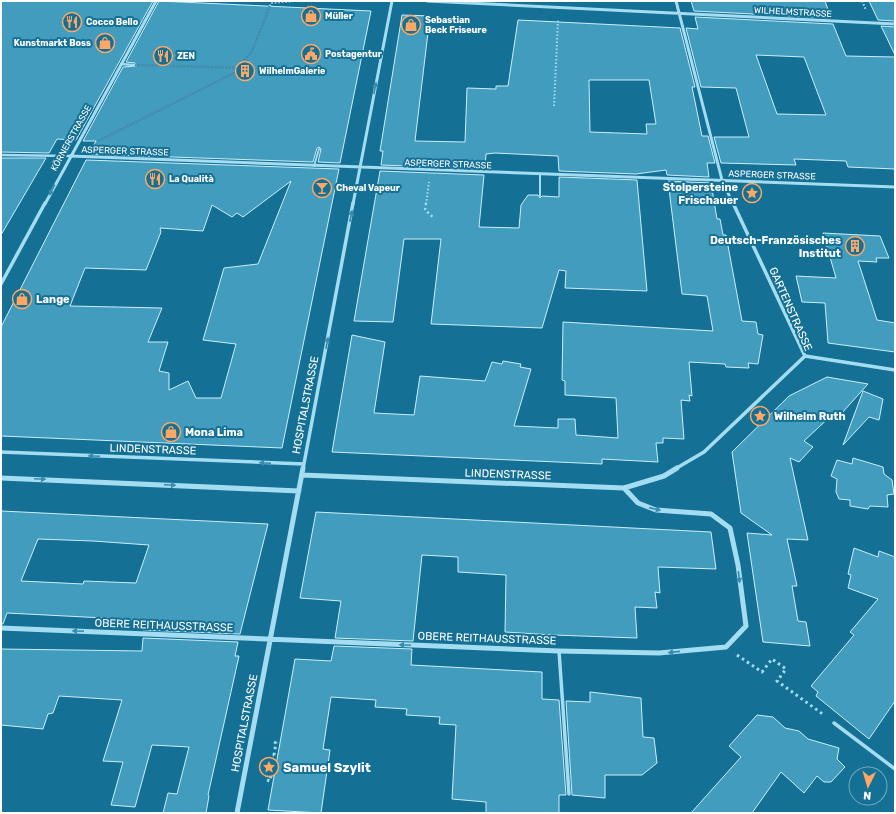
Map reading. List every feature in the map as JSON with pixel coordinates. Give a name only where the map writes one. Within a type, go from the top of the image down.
[{"type":"street","name":"KÖRNERSTRASSE","points":[[1,284],[156,1]]},
{"type":"street","name":"HOSPITALSTRASSE","points":[[237,813],[392,1]]},
{"type":"street","name":"WILHELMSTRASSE","points":[[427,1],[895,24]]},
{"type":"street","name":"GARTENSTRASSE","points":[[676,1],[722,180],[805,356],[704,452]]},
{"type":"street","points":[[121,64],[134,65]]},
{"type":"street","name":"ASPERGER STRASSE","points":[[1,154],[895,187]]},
{"type":"street","points":[[805,356],[895,370]]},
{"type":"street","name":"LINDENSTRASSE","points":[[1,452],[304,464]]},
{"type":"street","name":"LINDENSTRASSE","points":[[302,474],[624,488],[664,476],[704,452]]},
{"type":"street","points":[[1,478],[299,490]]},
{"type":"street","points":[[624,488],[638,503],[656,510],[711,514],[730,528],[738,565],[746,626],[726,647]]},
{"type":"street","name":"OBERE REITHAUSSTRASSE","points":[[1,628],[559,651],[659,653],[726,647]]},
{"type":"lane","points":[[314,166],[319,149]]},
{"type":"lane","points":[[540,174],[540,196]]},
{"type":"lane","points":[[559,651],[569,794]]},
{"type":"lane","points":[[834,722],[895,769]]},
{"type":"path","points":[[270,6],[271,3],[295,1]]},
{"type":"path","points":[[862,1],[865,9]]},
{"type":"path","points":[[554,106],[559,8]]},
{"type":"path","points":[[431,170],[425,210],[434,218]]},
{"type":"path","points":[[726,647],[762,672],[772,659],[786,669],[777,681],[834,722]]},
{"type":"path","points":[[274,742],[276,743],[274,755],[278,755]]},
{"type":"path","points":[[267,780],[270,780],[272,768],[276,768]]},
{"type":"building","points":[[1,1],[153,1],[76,140],[57,139],[49,153],[1,152]]},
{"type":"building","name":"WilhelmGalerie","points":[[159,1],[371,11],[340,163],[318,162],[321,149],[319,147],[317,148],[313,162],[89,154],[96,141],[83,141],[123,67],[136,66],[135,63],[126,62]]},
{"type":"building","points":[[691,1],[825,1],[831,18],[694,11]]},
{"type":"building","points":[[869,1],[895,1],[895,21],[878,20]]},
{"type":"building","points":[[402,15],[430,16],[415,141],[465,142],[467,88],[496,89],[496,86],[508,86],[518,20],[680,28],[695,87],[692,87],[702,136],[708,136],[715,163],[707,163],[709,177],[667,175],[666,170],[636,174],[559,171],[558,156],[495,153],[486,154],[485,169],[381,165],[383,151],[380,151]],"holes":[[[589,80],[649,80],[656,124],[646,124],[647,134],[590,132]]]},
{"type":"building","points":[[695,17],[833,24],[846,56],[895,57],[895,169],[848,167],[846,161],[794,159],[796,165],[721,163],[714,137],[749,137],[736,88],[701,87],[686,28],[698,29]],"holes":[[[756,55],[804,57],[826,115],[777,114]]]},
{"type":"building","points":[[881,26],[895,27],[895,55]]},
{"type":"building","points":[[1,158],[46,158],[1,235]]},
{"type":"building","points":[[86,160],[339,169],[282,448],[1,436],[1,327]],"holes":[[[291,181],[258,264],[224,268],[203,340],[236,344],[221,398],[196,398],[188,381],[169,390],[169,373],[159,371],[168,342],[148,342],[162,308],[70,306],[85,268],[146,270],[161,232],[160,228],[203,231],[212,205],[232,217],[237,213],[243,217]]]},
{"type":"building","points":[[380,171],[484,175],[479,227],[519,228],[521,205],[528,195],[538,195],[540,198],[542,196],[559,197],[559,177],[637,180],[647,291],[565,288],[566,271],[559,270],[542,328],[431,324],[441,239],[404,239],[393,322],[354,321]]},
{"type":"building","points":[[668,181],[711,183],[717,219],[720,219],[723,235],[726,235],[742,321],[756,322],[758,334],[763,335],[758,364],[748,363],[749,368],[726,367],[725,364],[689,362],[692,396],[689,395],[690,401],[681,400],[684,439],[663,438],[663,443],[656,443],[658,462],[602,459],[602,464],[332,452],[352,335],[385,342],[374,413],[414,415],[420,376],[485,381],[492,362],[502,364],[503,361],[521,364],[520,367],[531,369],[514,426],[558,428],[558,419],[575,419],[576,435],[618,438],[616,398],[565,395],[565,381],[562,380],[563,322],[713,331],[707,296],[682,294]]},
{"type":"building","points":[[823,233],[880,236],[889,258],[876,258],[877,262],[858,261],[877,320],[895,323],[895,352],[828,343],[825,303],[802,302],[796,276],[836,278]]},
{"type":"building","points":[[827,377],[868,384],[841,414],[834,413],[804,441],[813,447],[799,462],[790,458],[808,540],[787,539],[797,586],[792,586],[798,621],[806,622],[810,646],[763,642],[747,533],[772,535],[741,513],[732,452],[789,396]]},
{"type":"building","points":[[863,391],[883,399],[879,420],[869,417],[843,445]]},
{"type":"building","points":[[853,458],[883,467],[884,474],[892,480],[894,494],[887,495],[888,507],[870,506],[868,509],[850,506],[850,500],[839,499],[836,492],[837,479],[831,476],[837,460],[852,464]]},
{"type":"building","points":[[1,511],[268,524],[240,634],[143,630],[143,620],[7,613],[3,624],[1,624]],"holes":[[[38,539],[149,545],[136,583],[84,581],[83,584],[21,581]]]},
{"type":"building","points":[[316,512],[711,532],[716,569],[658,567],[660,593],[655,592],[657,608],[635,607],[637,638],[553,635],[505,632],[506,575],[458,572],[458,557],[422,555],[413,641],[335,638],[341,601],[300,598]]},
{"type":"building","points":[[854,548],[878,557],[879,551],[895,557],[895,701],[869,739],[816,696],[818,692],[811,686],[854,635],[850,632],[878,599],[848,588],[851,575],[848,574]]},
{"type":"building","points":[[143,638],[238,642],[235,656],[239,656],[208,795],[206,813],[163,813],[168,793],[177,794],[189,747],[152,745],[135,807],[111,805],[123,762],[103,761],[122,700],[59,696],[53,713],[48,714],[43,729],[1,725],[1,649],[142,651]]},
{"type":"building","points":[[334,646],[412,649],[411,665],[542,672],[542,699],[559,700],[566,795],[559,795],[559,813],[486,813],[486,802],[452,799],[456,725],[439,724],[440,717],[406,715],[407,709],[375,707],[376,700],[331,697],[323,749],[330,750],[321,813],[268,810],[295,659],[331,661]]},
{"type":"building","points":[[590,692],[641,698],[643,737],[654,738],[657,763],[642,775],[605,775],[605,798],[572,795],[566,701],[590,702]]},
{"type":"building","points":[[757,715],[773,717],[785,728],[799,731],[808,739],[839,748],[837,759],[845,767],[831,782],[824,782],[817,776],[804,793],[781,772],[752,813],[691,813],[741,757],[729,746]]},
{"type":"tunnel","points":[[238,68],[252,51],[270,6]]},
{"type":"tunnel","points":[[134,65],[238,68]]},
{"type":"tunnel","points":[[98,141],[234,73],[238,68]]},
{"type":"place","name":"Müller","points":[[311,16]]},
{"type":"place","name":"Cocco Bello","points":[[72,22]]},
{"type":"place","name":"Sebastian Beck Friseure","points":[[411,25]]},
{"type":"place","name":"Kunstmarkt Boss","points":[[105,43]]},
{"type":"place","name":"Postagentur","points":[[311,54]]},
{"type":"place","name":"ZEN","points":[[163,56]]},
{"type":"place","name":"WilhelmGalerie","points":[[245,71]]},
{"type":"place","name":"La Qualità","points":[[155,179]]},
{"type":"place","name":"Cheval Vapeur","points":[[322,188]]},
{"type":"place","name":"Stolpersteine Frischauer","points":[[752,193]]},
{"type":"place","name":"Deutsch-Französisches Institut","points":[[855,246]]},
{"type":"place","name":"Lange","points":[[22,299]]},
{"type":"place","name":"Wilhelm Ruth","points":[[760,416]]},
{"type":"place","name":"Mona Lima","points":[[171,432]]},
{"type":"place","name":"Samuel Szylit","points":[[269,767]]}]
